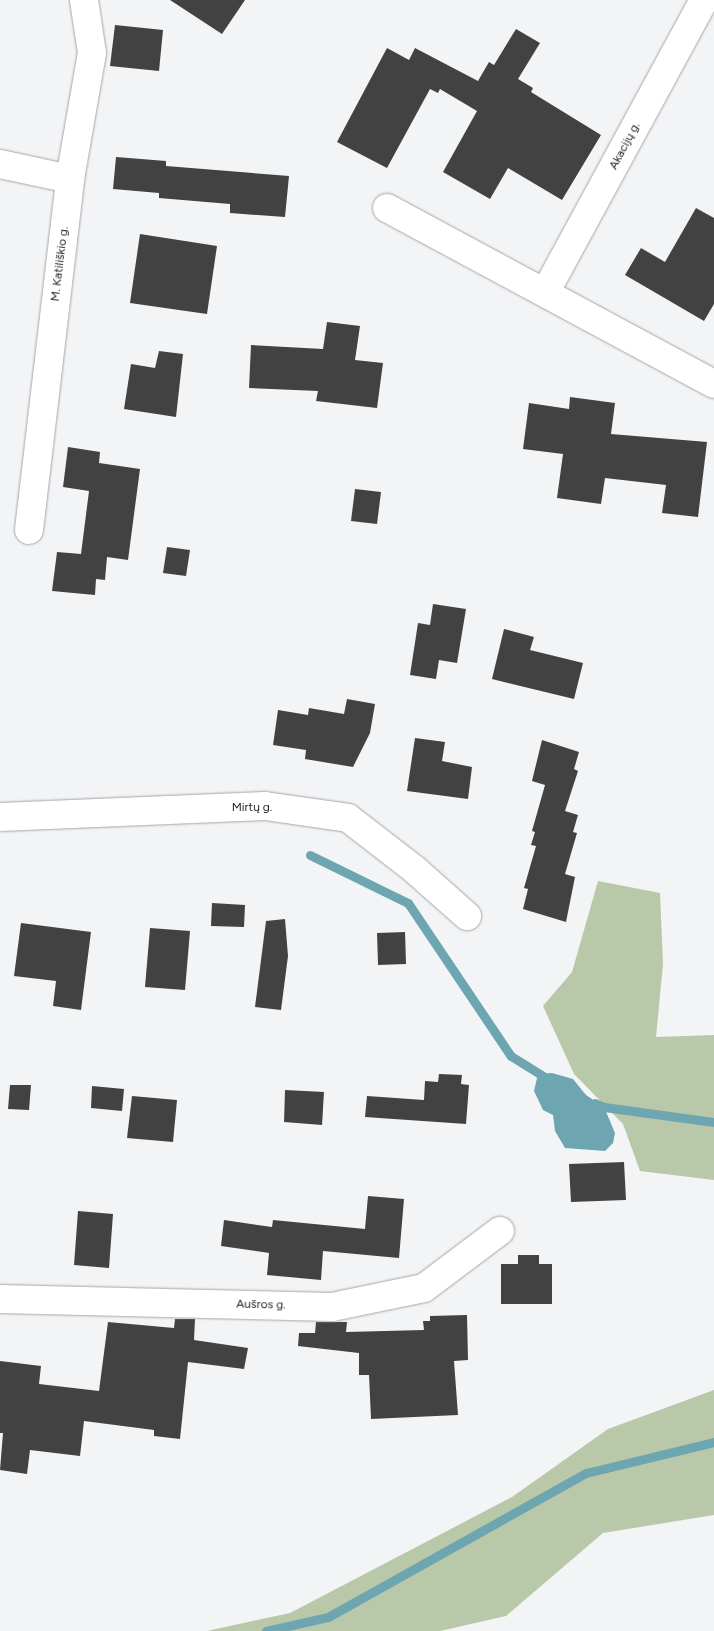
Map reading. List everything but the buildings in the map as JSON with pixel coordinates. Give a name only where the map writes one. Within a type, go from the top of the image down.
[{"type":"street","name":"M. Katiliškio g.","points":[[29,530],[70,179],[92,53],[84,0]]},
{"type":"street","name":"Akacijų g.","points":[[546,291],[704,0]]},
{"type":"street","points":[[0,164],[70,179]]},
{"type":"street","points":[[387,208],[546,291],[668,362],[714,384]]},
{"type":"street","name":"Mirtų g.","points":[[0,818],[265,806],[348,818],[414,869],[467,916]]},
{"type":"street","name":"Aušros g.","points":[[0,1299],[332,1307],[424,1288],[500,1230]]},
{"type":"green space","points":[[598,881],[660,893],[663,964],[656,1037],[714,1035],[714,1180],[640,1171],[623,1124],[574,1074],[543,1006],[572,972]]},
{"type":"green space","points":[[714,1390],[714,1515],[603,1533],[506,1616],[440,1631],[207,1631],[290,1613],[512,1497],[608,1429]]},
{"type":"water","points":[[552,1073],[573,1079],[586,1095],[604,1107],[615,1133],[613,1143],[605,1151],[565,1148],[555,1131],[553,1115],[543,1110],[534,1091],[538,1074]]},
{"type":"waterway","points":[[310,855],[408,903],[511,1056],[548,1079]]},
{"type":"waterway","points":[[595,1103],[604,1107],[714,1122]]},
{"type":"waterway","points":[[266,1631],[328,1617],[586,1473],[714,1442]]}]
